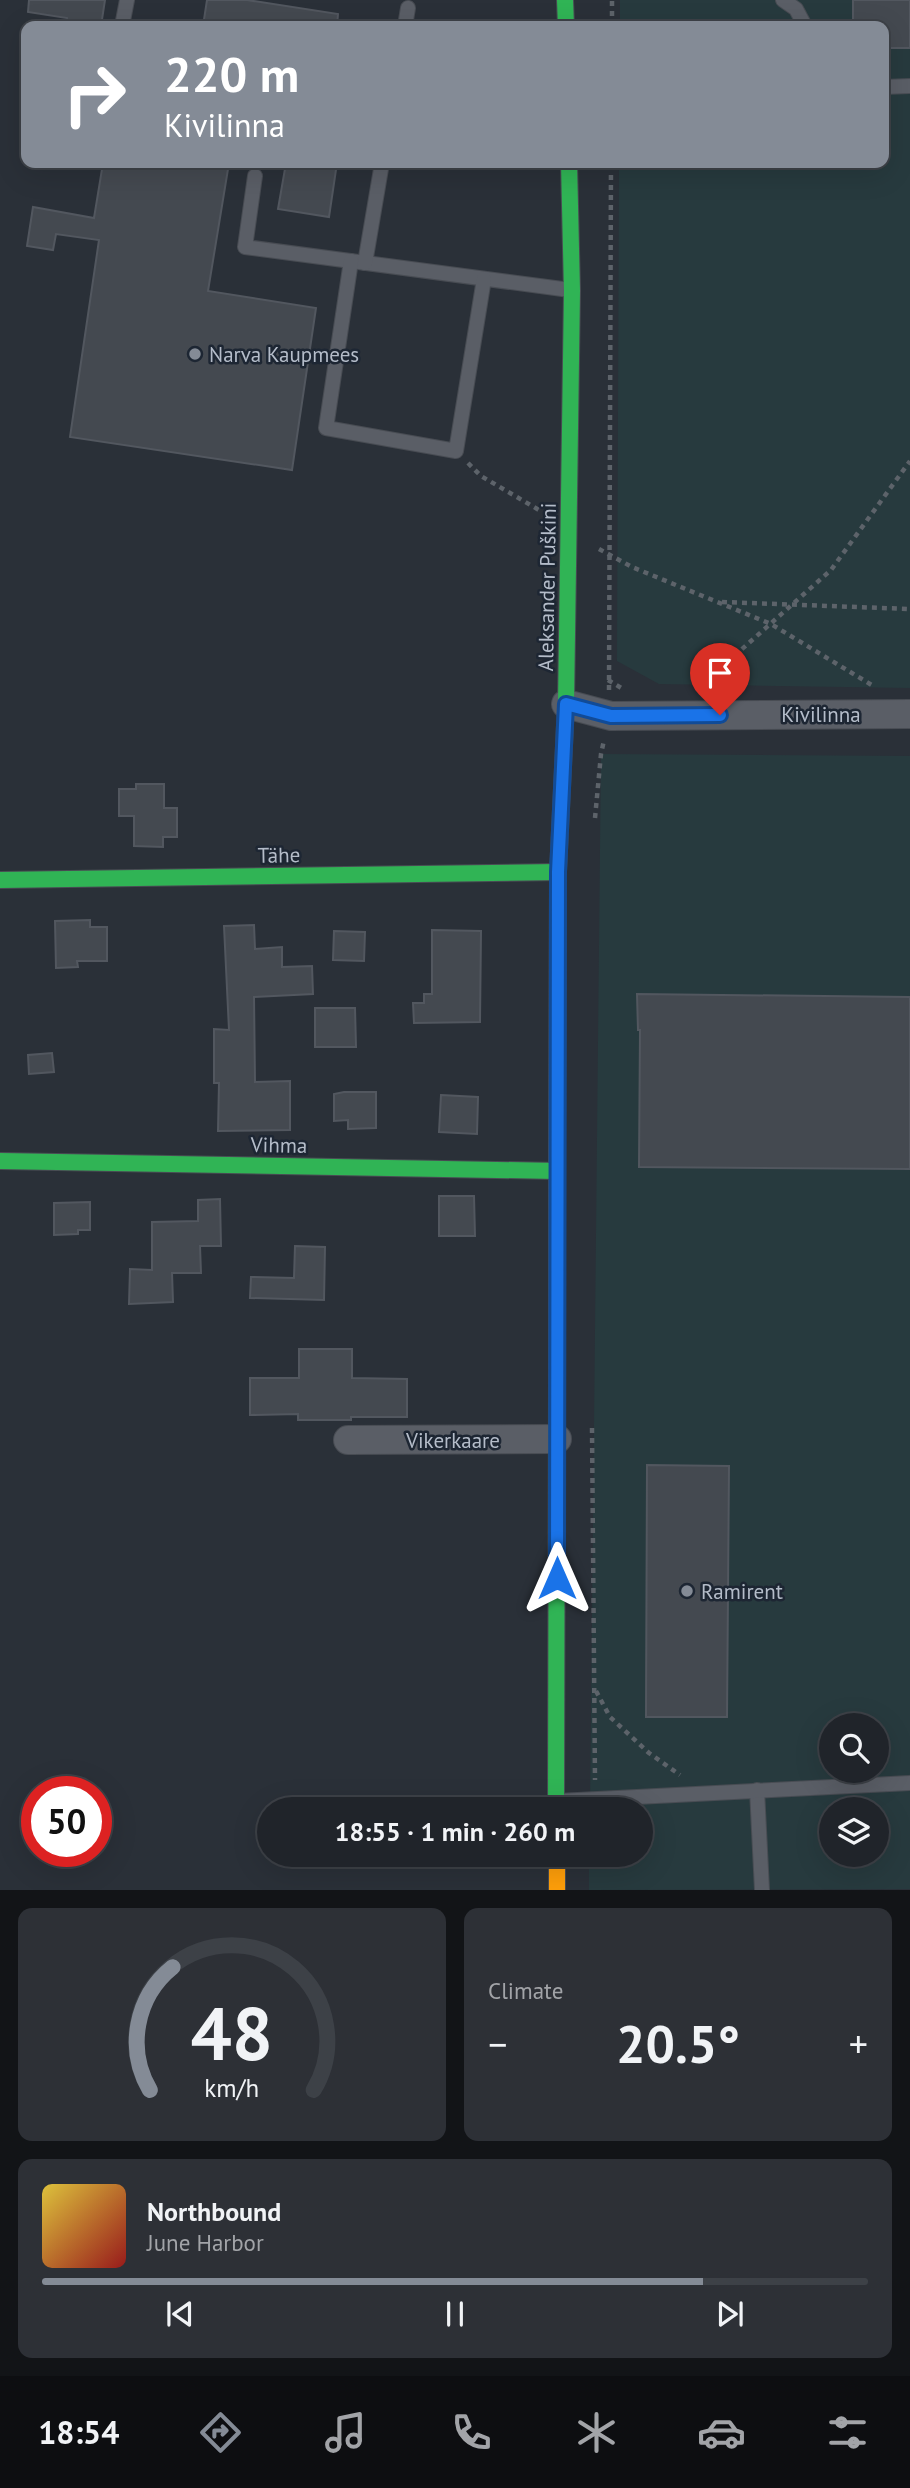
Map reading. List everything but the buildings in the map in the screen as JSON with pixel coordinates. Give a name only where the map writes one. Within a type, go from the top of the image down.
[{"type":"main road","points":[[565,0],[566,21]]},
{"type":"main road","name":"Aleksander Puškini","points":[[556,1797],[558,872],[566,704],[572,290],[569,168]]},
{"type":"main road","name":"Tähe","points":[[0,880],[558,872]]},
{"type":"main road","name":"Vihma","points":[[0,1161],[557,1171]]},
{"type":"main road","points":[[556,1867],[557,1889]]},
{"type":"street","name":"Kivilinna","points":[[566,704],[611,716],[910,714]]},
{"type":"street","name":"Vikerkaare","points":[[348,1440],[557,1440]]},
{"type":"lane","points":[[123,21],[127,0]]},
{"type":"lane","points":[[783,0],[796,9],[802,21]]},
{"type":"lane","points":[[406,21],[408,8]]},
{"type":"lane","points":[[889,87],[910,86]]},
{"type":"lane","points":[[381,168],[358,262],[326,428],[456,451],[484,279]]},
{"type":"lane","points":[[255,176],[245,247],[572,290]]},
{"type":"lane","points":[[650,1797],[910,1783]]},
{"type":"lane","points":[[757,1790],[762,1889]]},
{"type":"path","points":[[612,0],[612,21]]},
{"type":"path","points":[[595,822],[601,754],[611,716],[608,680],[611,168]]},
{"type":"path","points":[[456,451],[481,476],[609,555],[771,624],[876,687]]},
{"type":"path","points":[[693,693],[831,570],[910,461]]},
{"type":"path","points":[[717,601],[910,609]]},
{"type":"path","points":[[592,1423],[594,1797]]},
{"type":"path","points":[[594,1688],[610,1717],[649,1754],[707,1794]]},
{"type":"green space","points":[[620,0],[910,0],[910,688],[659,684],[617,661],[619,168],[889,168],[889,21],[620,21]]},
{"type":"green space","points":[[601,754],[910,756],[910,1889],[589,1890],[589,1867],[653,1867],[653,1797],[590,1797]]},
{"type":"traffic: fast","points":[[565,0],[566,21]]},
{"type":"traffic: fast","points":[[557,1145],[558,872],[566,704],[572,291],[569,168]]},
{"type":"traffic: fast","points":[[0,880],[558,872]]},
{"type":"traffic: fast","points":[[0,1161],[557,1171]]},
{"type":"traffic: fast","points":[[556,1797],[557,1382]]},
{"type":"traffic: slow","points":[[557,1145],[557,1382]]},
{"type":"traffic: slow","points":[[557,1867],[557,1890]]},
{"type":"place","name":"Narva Kaupmees","points":[[195,354]]},
{"type":"place","name":"Ramirent","points":[[687,1591]]},
{"type":"route","points":[[557,1578],[558,872],[566,704],[611,716],[720,715]]}]
